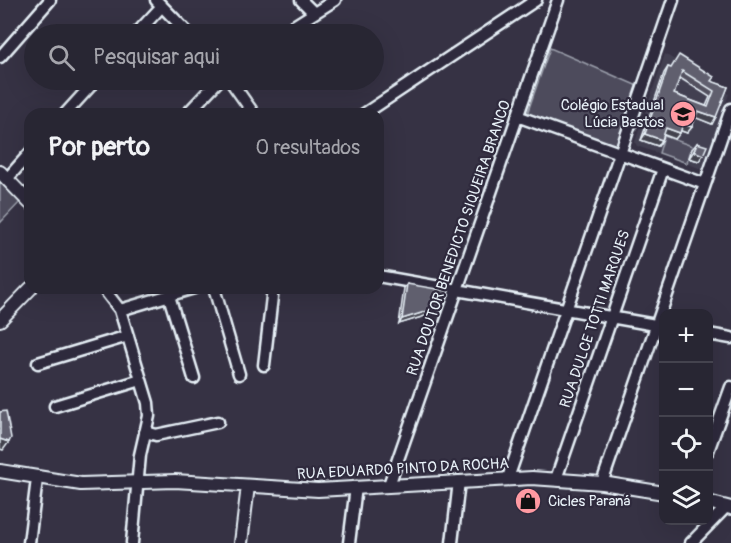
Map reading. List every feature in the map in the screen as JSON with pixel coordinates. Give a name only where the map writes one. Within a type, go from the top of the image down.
[{"type":"main road","points":[[3,175],[24,198]]},
{"type":"main road","points":[[0,320],[26,294]]},
{"type":"main road","name":"RUA EDUARDO PINTO DA ROCHA","points":[[0,471],[37,479],[81,484],[175,481],[305,490],[508,478],[556,478],[659,492]]},
{"type":"main road","points":[[241,543],[248,486]]},
{"type":"main road","points":[[713,503],[729,507]]},
{"type":"street","points":[[29,24],[50,0]]},
{"type":"street","points":[[301,0],[314,13]]},
{"type":"street","points":[[297,24],[334,0]]},
{"type":"street","points":[[373,108],[536,0]]},
{"type":"street","name":"RUA DOUTOR BENEDICTO SIQUEIRA BRANCO","points":[[388,485],[558,0]]},
{"type":"street","points":[[508,478],[673,0]]},
{"type":"street","points":[[143,24],[159,3],[179,24]]},
{"type":"street","points":[[0,57],[24,30]]},
{"type":"street","points":[[70,108],[87,90]]},
{"type":"street","points":[[193,108],[210,90]]},
{"type":"street","points":[[237,90],[250,108]]},
{"type":"street","points":[[665,309],[731,109]]},
{"type":"street","points":[[518,116],[705,184]]},
{"type":"street","points":[[3,175],[24,158]]},
{"type":"street","name":"RUA DULCE TOTTI MARQUES","points":[[556,478],[663,169]]},
{"type":"street","points":[[384,277],[659,326]]},
{"type":"street","points":[[112,294],[120,310],[149,409],[140,455],[132,543]]},
{"type":"street","points":[[120,310],[175,294]]},
{"type":"street","points":[[216,294],[240,374]]},
{"type":"street","points":[[264,365],[272,294]]},
{"type":"street","points":[[169,296],[194,378]]},
{"type":"street","points":[[602,483],[659,329]]},
{"type":"street","points":[[713,335],[731,338]]},
{"type":"street","points":[[38,363],[128,336]]},
{"type":"street","points":[[55,406],[141,380]]},
{"type":"street","points":[[713,437],[731,387]]},
{"type":"street","points":[[145,432],[156,435],[218,422]]},
{"type":"street","points":[[29,543],[37,479]]},
{"type":"street","points":[[452,543],[459,481]]},
{"type":"street","points":[[349,543],[356,487]]},
{"type":"street","points":[[692,543],[729,507]]},
{"type":"shaded area","points":[[550,48],[640,87],[618,148],[527,114]]},
{"type":"shaded area","name":"Colégio Estadual Lúcia Bastos","points":[[665,54],[729,94],[702,169],[637,146],[635,142]]},
{"type":"shaded area","points":[[664,136],[692,146],[687,163],[659,153]]},
{"type":"shaded area","points":[[0,181],[20,202],[0,223]]},
{"type":"building","points":[[679,55],[714,77],[711,81],[728,87],[716,117],[698,111],[692,127],[683,124],[680,133],[666,128],[662,140],[645,134],[668,67],[671,68]],"holes":[[[682,71],[714,91],[708,107],[674,94]]]},
{"type":"building","points":[[697,143],[707,146],[703,155],[694,151]]},
{"type":"building","points":[[407,284],[449,291],[444,306],[402,319]]},
{"type":"building","points":[[6,411],[11,438],[9,442],[0,439],[0,412]]},
{"type":"place","name":"Colégio Estadual Lúcia Bastos","points":[[683,114]]},
{"type":"place","name":"Cicles Paraná","points":[[528,501]]}]
